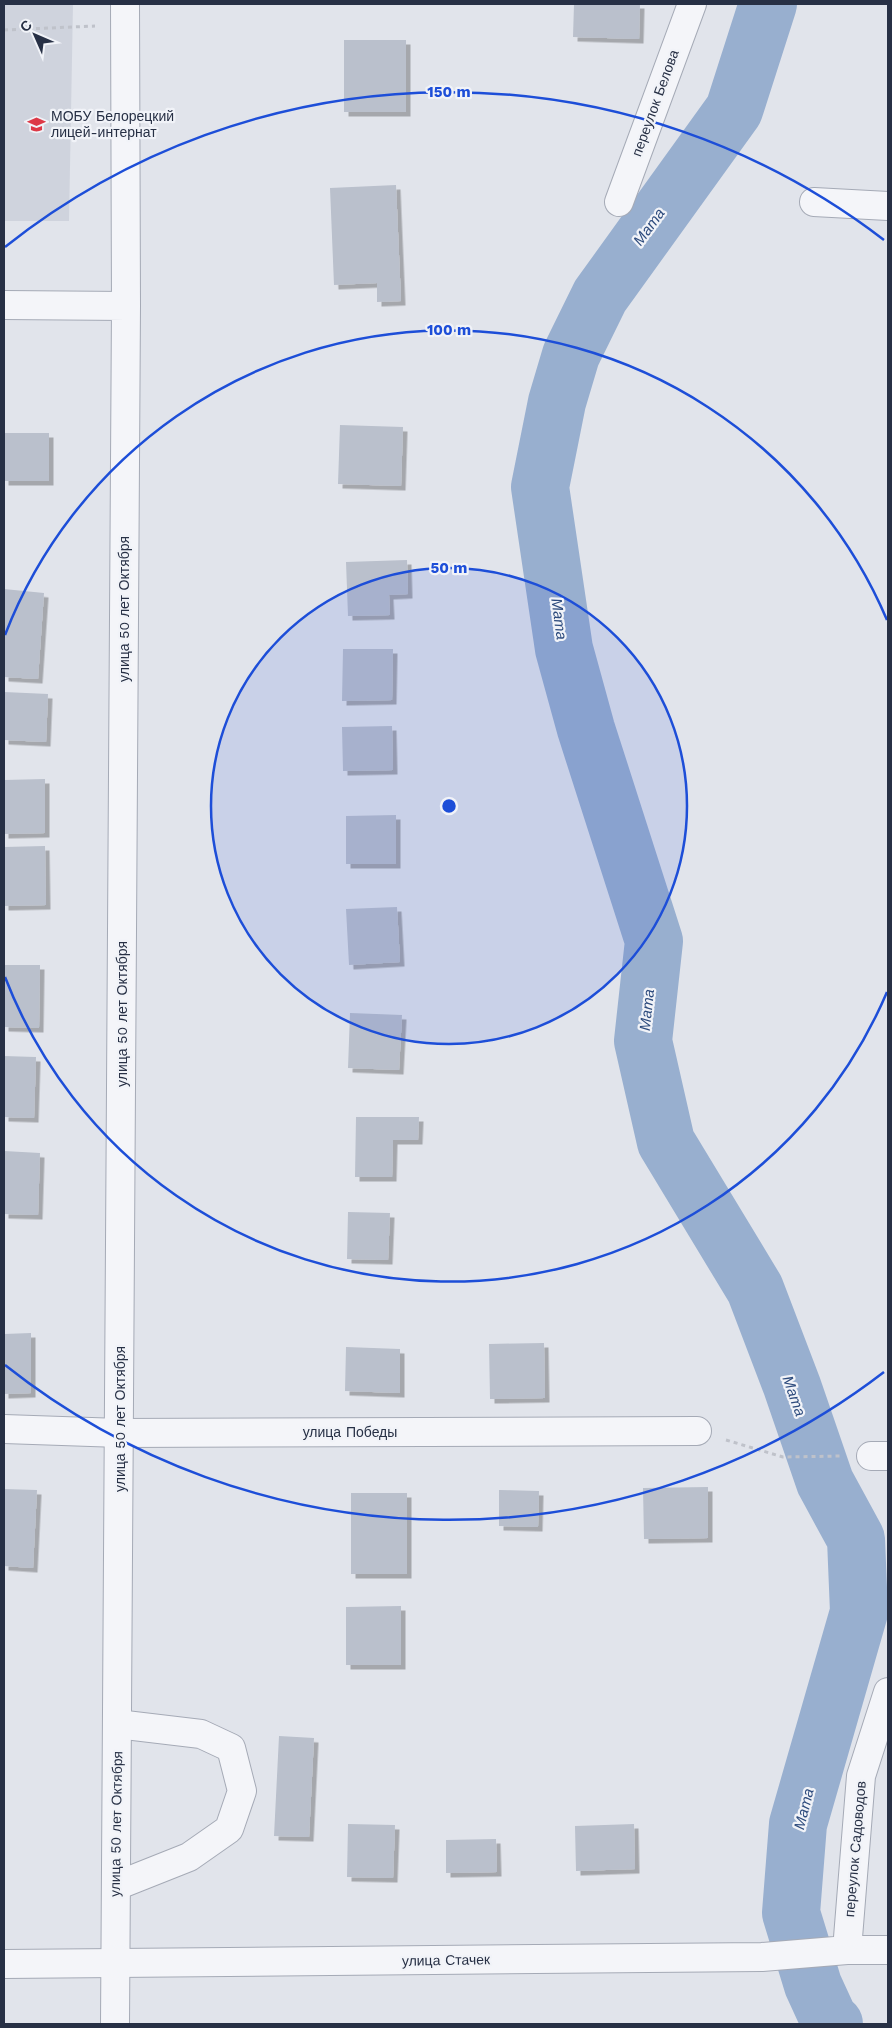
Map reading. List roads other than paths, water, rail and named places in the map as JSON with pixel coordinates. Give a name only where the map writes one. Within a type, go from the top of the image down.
[{"type":"street","name":"переулок Белова","points":[[619,202],[692,4]]},
{"type":"street","name":"улица 50 лет Октября","points":[[115,2024],[126,306],[125,15]]},
{"type":"street","points":[[814,202],[888,206]]},
{"type":"street","points":[[4,305],[126,306]]},
{"type":"street","name":"улица Победы","points":[[4,1429],[120,1433],[696,1432]]},
{"type":"street","name":"переулок Садоводов","points":[[847,1950],[861,1776],[888,1692]]},
{"type":"street","points":[[116,1886],[189,1857],[229,1830],[242,1791],[231,1748],[201,1734],[117,1724]]},
{"type":"street","name":"улица Стачек","points":[[4,1964],[762,1957],[847,1950],[888,1950]]},
{"type":"waterway","name":"Мата","points":[[768,4],[734,110],[600,296],[571,355],[557,402],[540,487],[564,649],[586,729],[654,941],[643,1041],[666,1142],[755,1289],[792,1386],[825,1482],[856,1539],[859,1612],[798,1824],[791,1913],[813,1985],[830,2022],[834,2024]]},
{"type":"place","name":"МОБУ Белорецкий лицей-интернат","points":[[37,124]]}]
